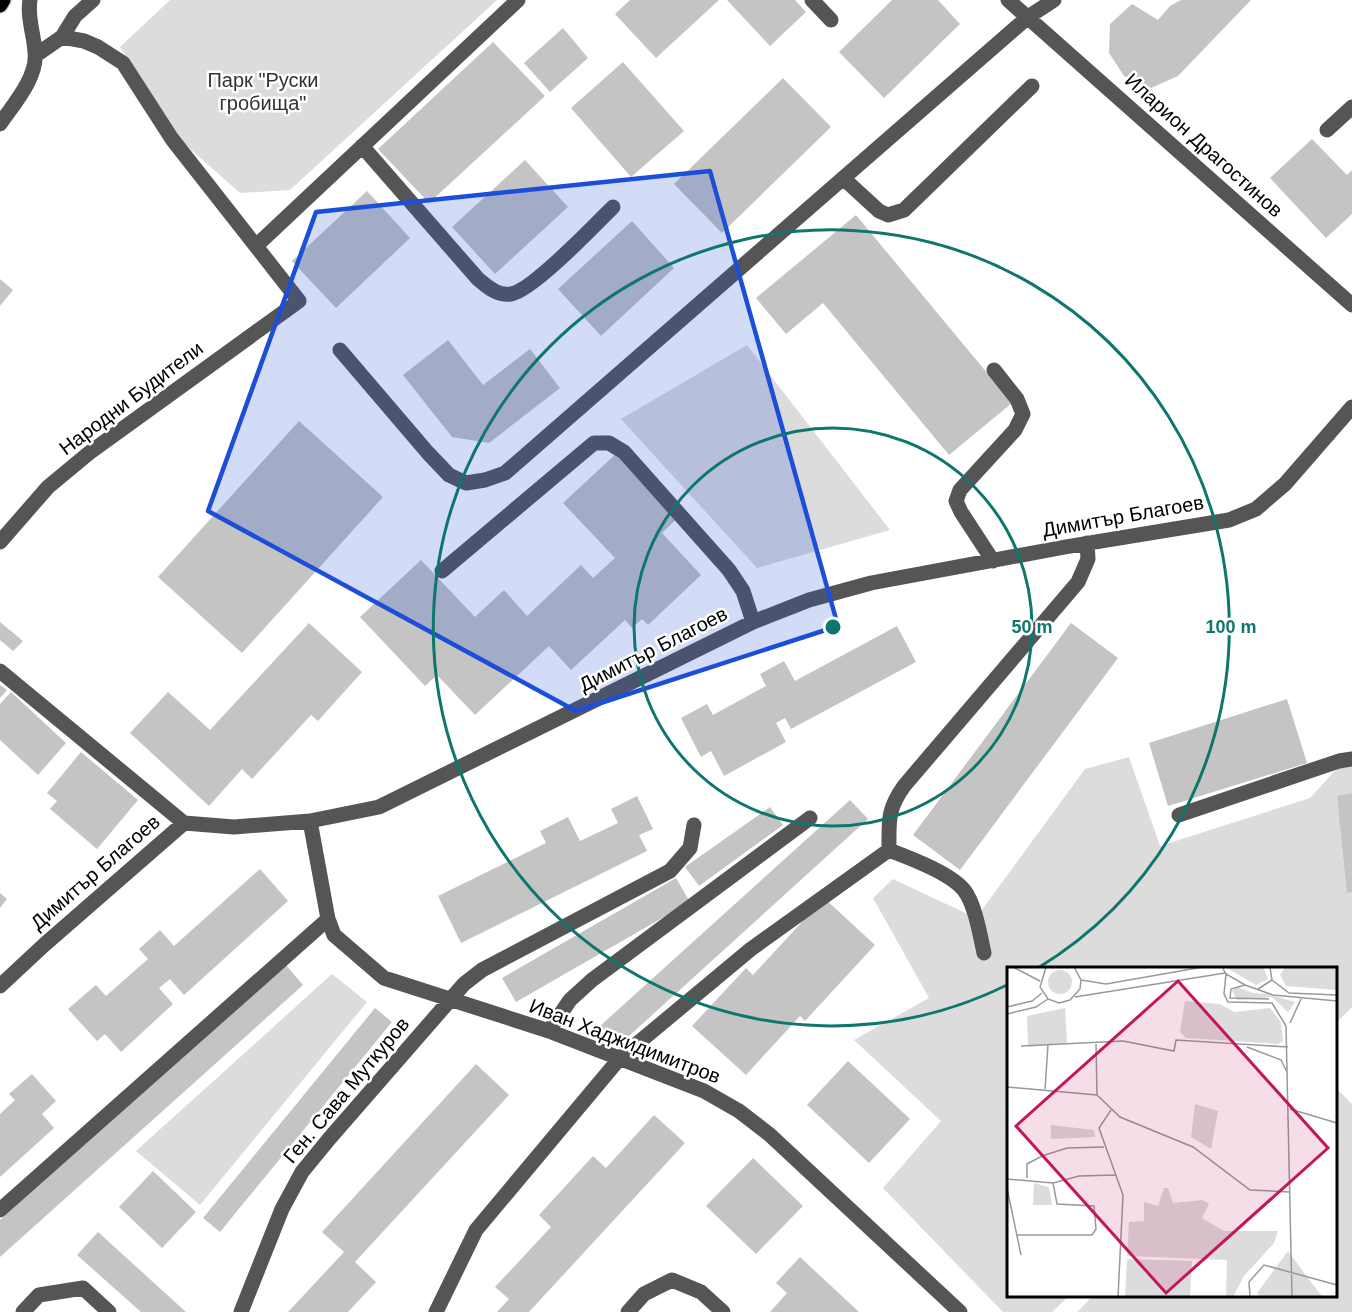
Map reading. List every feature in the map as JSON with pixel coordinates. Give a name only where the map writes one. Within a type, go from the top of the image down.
[{"type":"main road","points":[[0,5],[3,0]]},
{"type":"street","points":[[0,124],[28,83],[36,56],[28,9],[30,0]]},
{"type":"street","points":[[36,56],[62,37],[75,16],[93,0]]},
{"type":"street","points":[[62,37],[84,41],[123,63],[172,139],[256,246],[518,0]]},
{"type":"street","points":[[812,0],[831,20]]},
{"type":"street","name":"Иларион Драгостинов","points":[[1008,0],[1352,305]]},
{"type":"street","points":[[340,350],[449,475],[466,483],[485,480],[505,473],[1028,17],[1054,0]]},
{"type":"street","points":[[843,178],[879,211],[888,215],[904,210],[1032,86]]},
{"type":"street","points":[[1327,130],[1352,107]]},
{"type":"street","points":[[362,146],[478,279],[496,293],[511,294],[529,287],[614,207]]},
{"type":"street","name":"Народни Будители","points":[[0,542],[48,487],[89,453],[299,301],[256,246]]},
{"type":"street","points":[[993,561],[956,501],[960,490],[1015,430],[1023,414],[1017,399],[994,370]]},
{"type":"street","name":"Димитър Благоев","points":[[0,986],[184,823],[234,827],[310,821],[379,807],[753,622],[809,600],[871,583],[1087,543],[1229,520],[1256,509],[1285,484],[1352,407]]},
{"type":"street","points":[[442,571],[594,443],[609,443],[624,452],[729,570],[743,591],[753,622]]},
{"type":"street","points":[[890,850],[889,817],[894,801],[904,786],[1078,582],[1088,559],[1087,543]]},
{"type":"street","points":[[0,671],[184,823]]},
{"type":"street","points":[[1179,815],[1339,761],[1352,759]]},
{"type":"street","points":[[549,1031],[561,1010],[592,980],[810,818]]},
{"type":"street","name":"Иван Хаджидимитров","points":[[310,821],[328,919],[334,935],[384,978],[549,1031],[704,1091],[739,1111],[770,1135],[960,1312]]},
{"type":"street","name":"Ген. Сава Муткуров","points":[[241,1312],[282,1209],[302,1172],[464,984],[482,970],[670,871],[690,848],[694,825]]},
{"type":"street","points":[[890,850],[924,864],[964,890],[971,902],[984,953]]},
{"type":"street","points":[[436,1312],[476,1230],[620,1058],[751,949],[890,850]]},
{"type":"street","points":[[0,1210],[328,919]]},
{"type":"street","points":[[628,1312],[644,1294],[672,1280],[701,1292],[723,1312]]},
{"type":"street","points":[[22,1312],[39,1295],[83,1288],[109,1312]]},
{"type":"highlighted area","points":[[710,171],[838,626],[576,711],[208,511],[316,212]]},
{"type":"green space","name":"Парк \"Руски гробища\"","points":[[170,0],[497,0],[290,190],[240,193],[179,139],[120,47]]},
{"type":"green space","points":[[747,345],[890,530],[757,568],[621,419]]},
{"type":"green space","points":[[1352,752],[1352,1007],[1337,1022],[1337,967],[1007,967],[1007,1297],[1068,1297],[1052,1312],[1003,1312],[883,1188],[941,1121],[854,1040],[929,998],[873,898],[893,879],[976,918],[1085,769],[1129,757],[1160,846],[1310,798]]},
{"type":"green space","points":[[332,974],[367,1002],[200,1205],[136,1151]]},
{"type":"green space","points":[[1337,1089],[1352,1104],[1352,1312],[1077,1312],[1092,1297],[1337,1297]]},
{"type":"building","points":[[630,0],[719,0],[656,58],[615,14]]},
{"type":"building","points":[[727,0],[795,0],[806,12],[770,46]]},
{"type":"building","points":[[892,0],[938,0],[960,24],[884,98],[839,52]]},
{"type":"building","points":[[1181,0],[1251,0],[1178,76],[1151,88],[1124,76],[1109,53],[1110,24],[1132,4],[1158,20],[1170,6]]},
{"type":"building","points":[[563,28],[588,58],[550,92],[524,63]]},
{"type":"building","points":[[493,42],[545,96],[429,203],[378,149]]},
{"type":"building","points":[[623,62],[684,131],[631,177],[571,108]]},
{"type":"building","points":[[783,78],[831,127],[722,233],[674,184]]},
{"type":"building","points":[[1312,139],[1347,175],[1352,170],[1352,214],[1326,238],[1270,178]]},
{"type":"building","points":[[525,160],[568,207],[495,274],[452,227]]},
{"type":"building","points":[[367,191],[410,238],[336,308],[292,261]]},
{"type":"building","points":[[856,215],[1012,403],[949,455],[823,303],[786,334],[756,298]]},
{"type":"building","points":[[632,221],[674,268],[601,336],[558,289]]},
{"type":"building","points":[[0,279],[13,290],[0,306]]},
{"type":"building","points":[[448,340],[483,385],[530,349],[560,388],[489,443],[452,437],[403,375]]},
{"type":"building","points":[[299,421],[383,497],[242,653],[158,577]]},
{"type":"building","points":[[619,451],[680,516],[662,533],[701,575],[648,625],[642,619],[632,628],[625,620],[571,670],[549,646],[475,715],[437,675],[425,686],[360,617],[421,560],[475,617],[504,590],[527,616],[581,565],[593,578],[615,558],[563,503]]},
{"type":"building","points":[[0,622],[23,641],[13,651],[0,640]]},
{"type":"building","points":[[309,623],[362,672],[318,721],[311,715],[252,779],[242,769],[209,806],[130,733],[168,692],[210,730]]},
{"type":"building","points":[[1071,623],[1118,658],[960,870],[913,835]]},
{"type":"building","points":[[897,626],[916,662],[791,729],[785,718],[776,723],[786,742],[724,776],[711,751],[701,757],[681,718],[707,704],[713,715],[766,686],[760,674],[784,661],[795,681]]},
{"type":"building","points":[[0,685],[7,690],[0,698]]},
{"type":"building","points":[[11,692],[66,743],[38,775],[0,740],[0,704]]},
{"type":"building","points":[[1287,699],[1307,763],[1168,806],[1149,743]]},
{"type":"building","points":[[81,752],[138,800],[97,849],[50,809],[57,801],[47,793]]},
{"type":"building","points":[[1352,793],[1352,892],[1347,893],[1337,796]]},
{"type":"building","points":[[637,796],[653,829],[639,835],[647,851],[461,943],[438,896],[546,843],[540,831],[568,817],[580,841],[618,823],[611,809]]},
{"type":"building","points":[[850,800],[868,819],[618,1046],[600,1026]]},
{"type":"building","points":[[770,807],[783,825],[699,886],[685,867]]},
{"type":"building","points":[[260,869],[288,901],[184,995],[170,979],[159,988],[173,1004],[121,1052],[105,1034],[97,1041],[68,1009],[96,985],[106,996],[148,959],[139,949],[160,930],[174,946]]},
{"type":"building","points":[[676,878],[690,902],[516,1002],[502,978]]},
{"type":"building","points":[[0,893],[7,899],[0,908]]},
{"type":"building","points":[[824,898],[875,945],[805,1021],[800,1016],[746,1075],[692,1026],[746,968],[753,975]]},
{"type":"building","points":[[285,964],[303,985],[0,1257],[0,1220]]},
{"type":"building","points":[[375,1008],[392,1022],[220,1232],[203,1218]]},
{"type":"building","points":[[848,1061],[910,1119],[869,1163],[807,1105]]},
{"type":"building","points":[[476,1064],[509,1095],[355,1262],[376,1282],[348,1312],[288,1312],[344,1252],[322,1232]]},
{"type":"building","points":[[32,1074],[56,1101],[42,1114],[54,1128],[0,1177],[0,1114],[15,1100],[9,1094]]},
{"type":"building","points":[[654,1115],[685,1143],[529,1312],[497,1312],[509,1299],[495,1287],[551,1227],[539,1215],[593,1156],[606,1168]]},
{"type":"building","points":[[753,1158],[803,1206],[756,1254],[706,1206]]},
{"type":"building","points":[[153,1171],[196,1212],[162,1248],[119,1207]]},
{"type":"building","points":[[98,1232],[186,1312],[141,1312],[77,1255]]},
{"type":"building","points":[[800,1257],[859,1312],[770,1312],[787,1293],[776,1283]]}]
